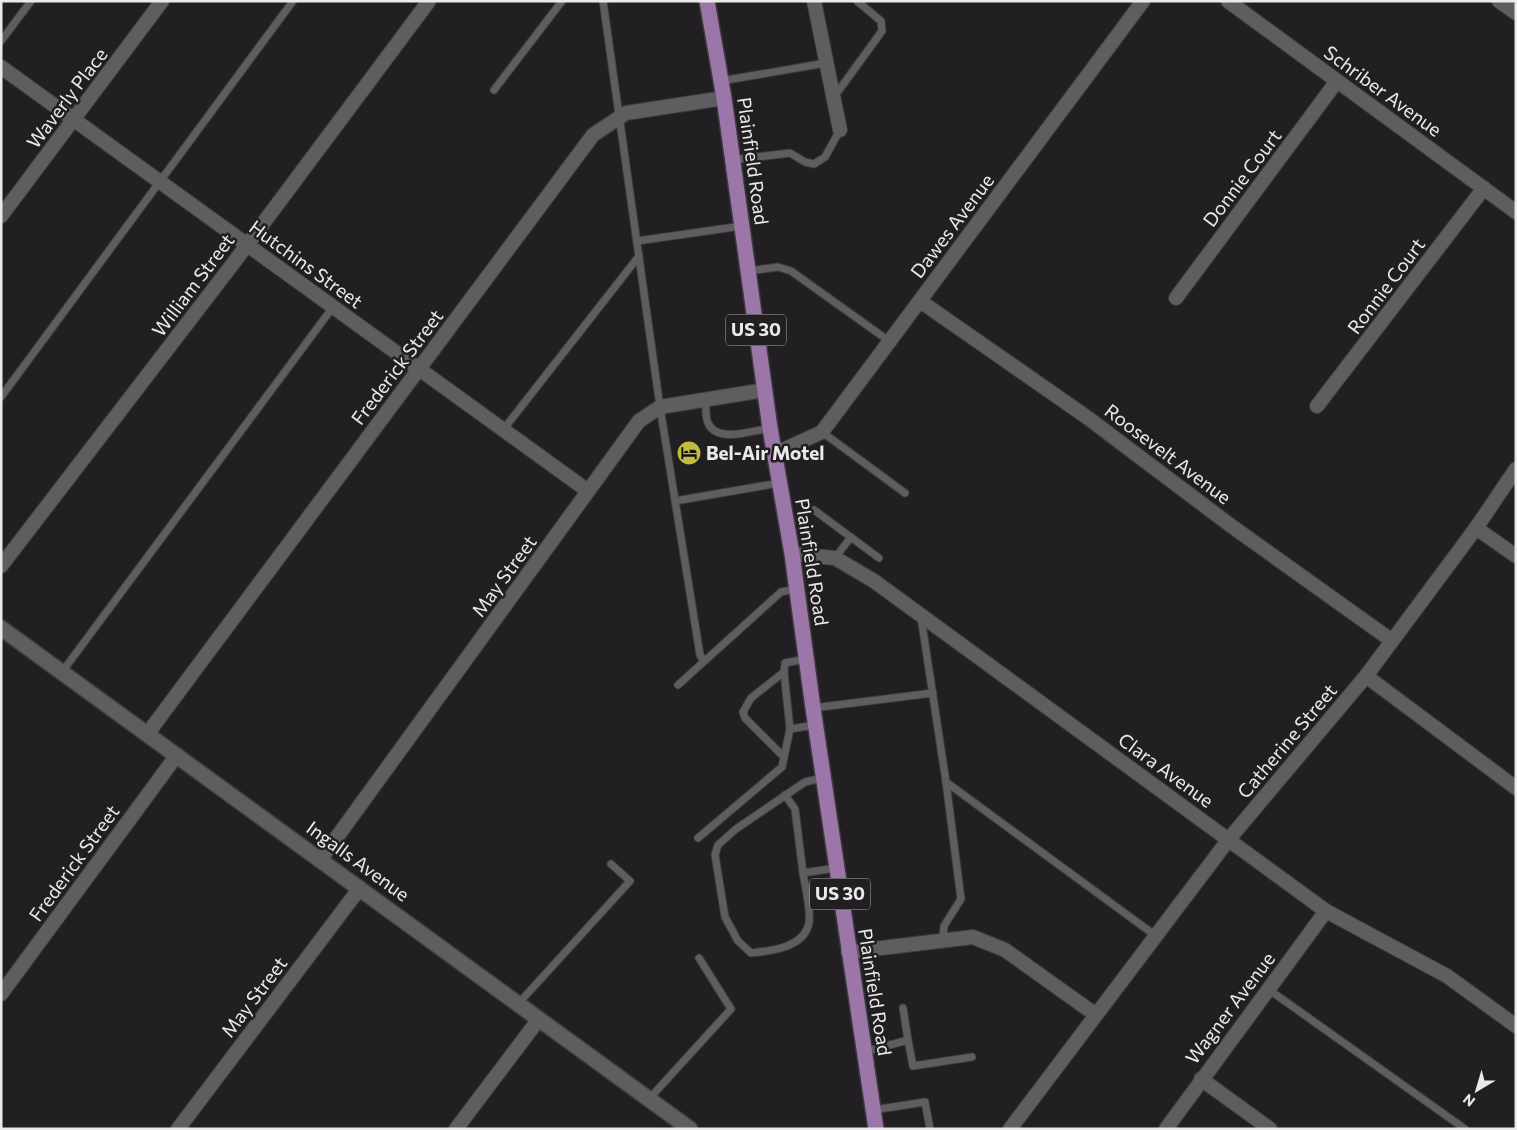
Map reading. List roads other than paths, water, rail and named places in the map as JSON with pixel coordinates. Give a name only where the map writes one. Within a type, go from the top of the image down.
[{"type":"main road","name":"Plainfield Road","points":[[707,1],[724,98],[770,428],[792,554],[848,952],[876,1129]]},
{"type":"street","name":"Waverly Place","points":[[1,216],[162,1]]},
{"type":"street","name":"William Street","points":[[1,566],[247,245],[429,1]]},
{"type":"street","points":[[814,1],[840,130]]},
{"type":"street","name":"Dawes Avenue","points":[[776,454],[822,432],[1143,1]]},
{"type":"street","name":"Schriber Avenue","points":[[1228,1],[1516,212]]},
{"type":"street","points":[[1499,1],[1516,13]]},
{"type":"street","name":"Hutchins Street","points":[[1,67],[588,491]]},
{"type":"street","name":"Donnie Court","points":[[1176,298],[1338,81]]},
{"type":"street","name":"Frederick Street","points":[[148,733],[593,135],[626,113],[724,98]]},
{"type":"street","name":"Ronnie Court","points":[[1317,406],[1484,188]]},
{"type":"street","name":"Roosevelt Avenue","points":[[920,301],[1088,418],[1222,519],[1391,640]]},
{"type":"street","name":"May Street","points":[[321,859],[639,421],[660,407],[765,390]]},
{"type":"street","name":"Catherine Street","points":[[1010,1129],[1229,839],[1366,676],[1476,528],[1516,469]]},
{"type":"street","points":[[1476,528],[1516,556]]},
{"type":"street","name":"Clara Avenue","points":[[792,554],[835,558],[874,580],[1326,911],[1447,976],[1516,1026]]},
{"type":"street","name":"Ingalls Avenue","points":[[1,628],[148,733],[690,1129]]},
{"type":"street","points":[[1366,676],[1516,788]]},
{"type":"street","name":"Frederick Street","points":[[1,994],[177,755]]},
{"type":"street","name":"May Street","points":[[178,1129],[360,888]]},
{"type":"street","name":"Wagner Avenue","points":[[1166,1129],[1326,911]]},
{"type":"street","points":[[848,952],[973,937],[1005,950],[1096,1015]]},
{"type":"street","points":[[456,1129],[539,1019]]},
{"type":"street","points":[[1201,1079],[1270,1129]]},
{"type":"lane","points":[[1,41],[31,1]]},
{"type":"lane","points":[[1,397],[294,1]]},
{"type":"lane","points":[[494,90],[562,1]]},
{"type":"lane","points":[[602,1],[660,407],[700,655],[704,661]]},
{"type":"lane","points":[[833,99],[882,31],[883,25],[881,20],[856,1]]},
{"type":"lane","points":[[721,81],[826,63]]},
{"type":"lane","points":[[732,160],[790,152],[805,162],[814,164],[825,156],[840,130]]},
{"type":"lane","points":[[637,241],[742,226]]},
{"type":"lane","points":[[503,430],[639,256]]},
{"type":"lane","points":[[748,271],[778,267],[791,271],[889,341]]},
{"type":"lane","points":[[62,672],[334,307]]},
{"type":"lane","points":[[706,400],[708,423],[714,430],[724,435],[770,428]]},
{"type":"lane","points":[[822,432],[905,493]]},
{"type":"lane","points":[[675,502],[779,483]]},
{"type":"lane","points":[[814,510],[879,558]]},
{"type":"lane","points":[[835,558],[851,537]]},
{"type":"lane","points":[[678,685],[781,592],[796,589]]},
{"type":"lane","points":[[920,614],[946,782],[961,899],[944,926],[943,940]]},
{"type":"lane","points":[[698,838],[782,767],[790,729],[784,672],[786,663],[806,659]]},
{"type":"lane","points":[[784,672],[752,698],[743,712],[745,718],[784,757]]},
{"type":"lane","points":[[813,708],[932,693]]},
{"type":"lane","points":[[790,729],[815,724]]},
{"type":"lane","points":[[785,795],[795,809],[809,924],[800,937],[781,950],[751,953],[738,941],[725,917],[715,855],[718,844],[736,829],[785,795],[805,782],[823,778]]},
{"type":"lane","points":[[946,782],[1156,936]]},
{"type":"lane","points":[[518,1004],[630,881],[611,864]]},
{"type":"lane","points":[[803,873],[836,868]]},
{"type":"lane","points":[[649,1099],[731,1009],[699,958]]},
{"type":"lane","points":[[1268,989],[1465,1129]]},
{"type":"lane","points":[[903,1008],[913,1066],[972,1057]]},
{"type":"lane","points":[[864,1052],[908,1040]]},
{"type":"lane","points":[[873,1110],[925,1102],[930,1129]]},
{"type":"place","name":"Bel-Air Motel","points":[[689,453]]}]
